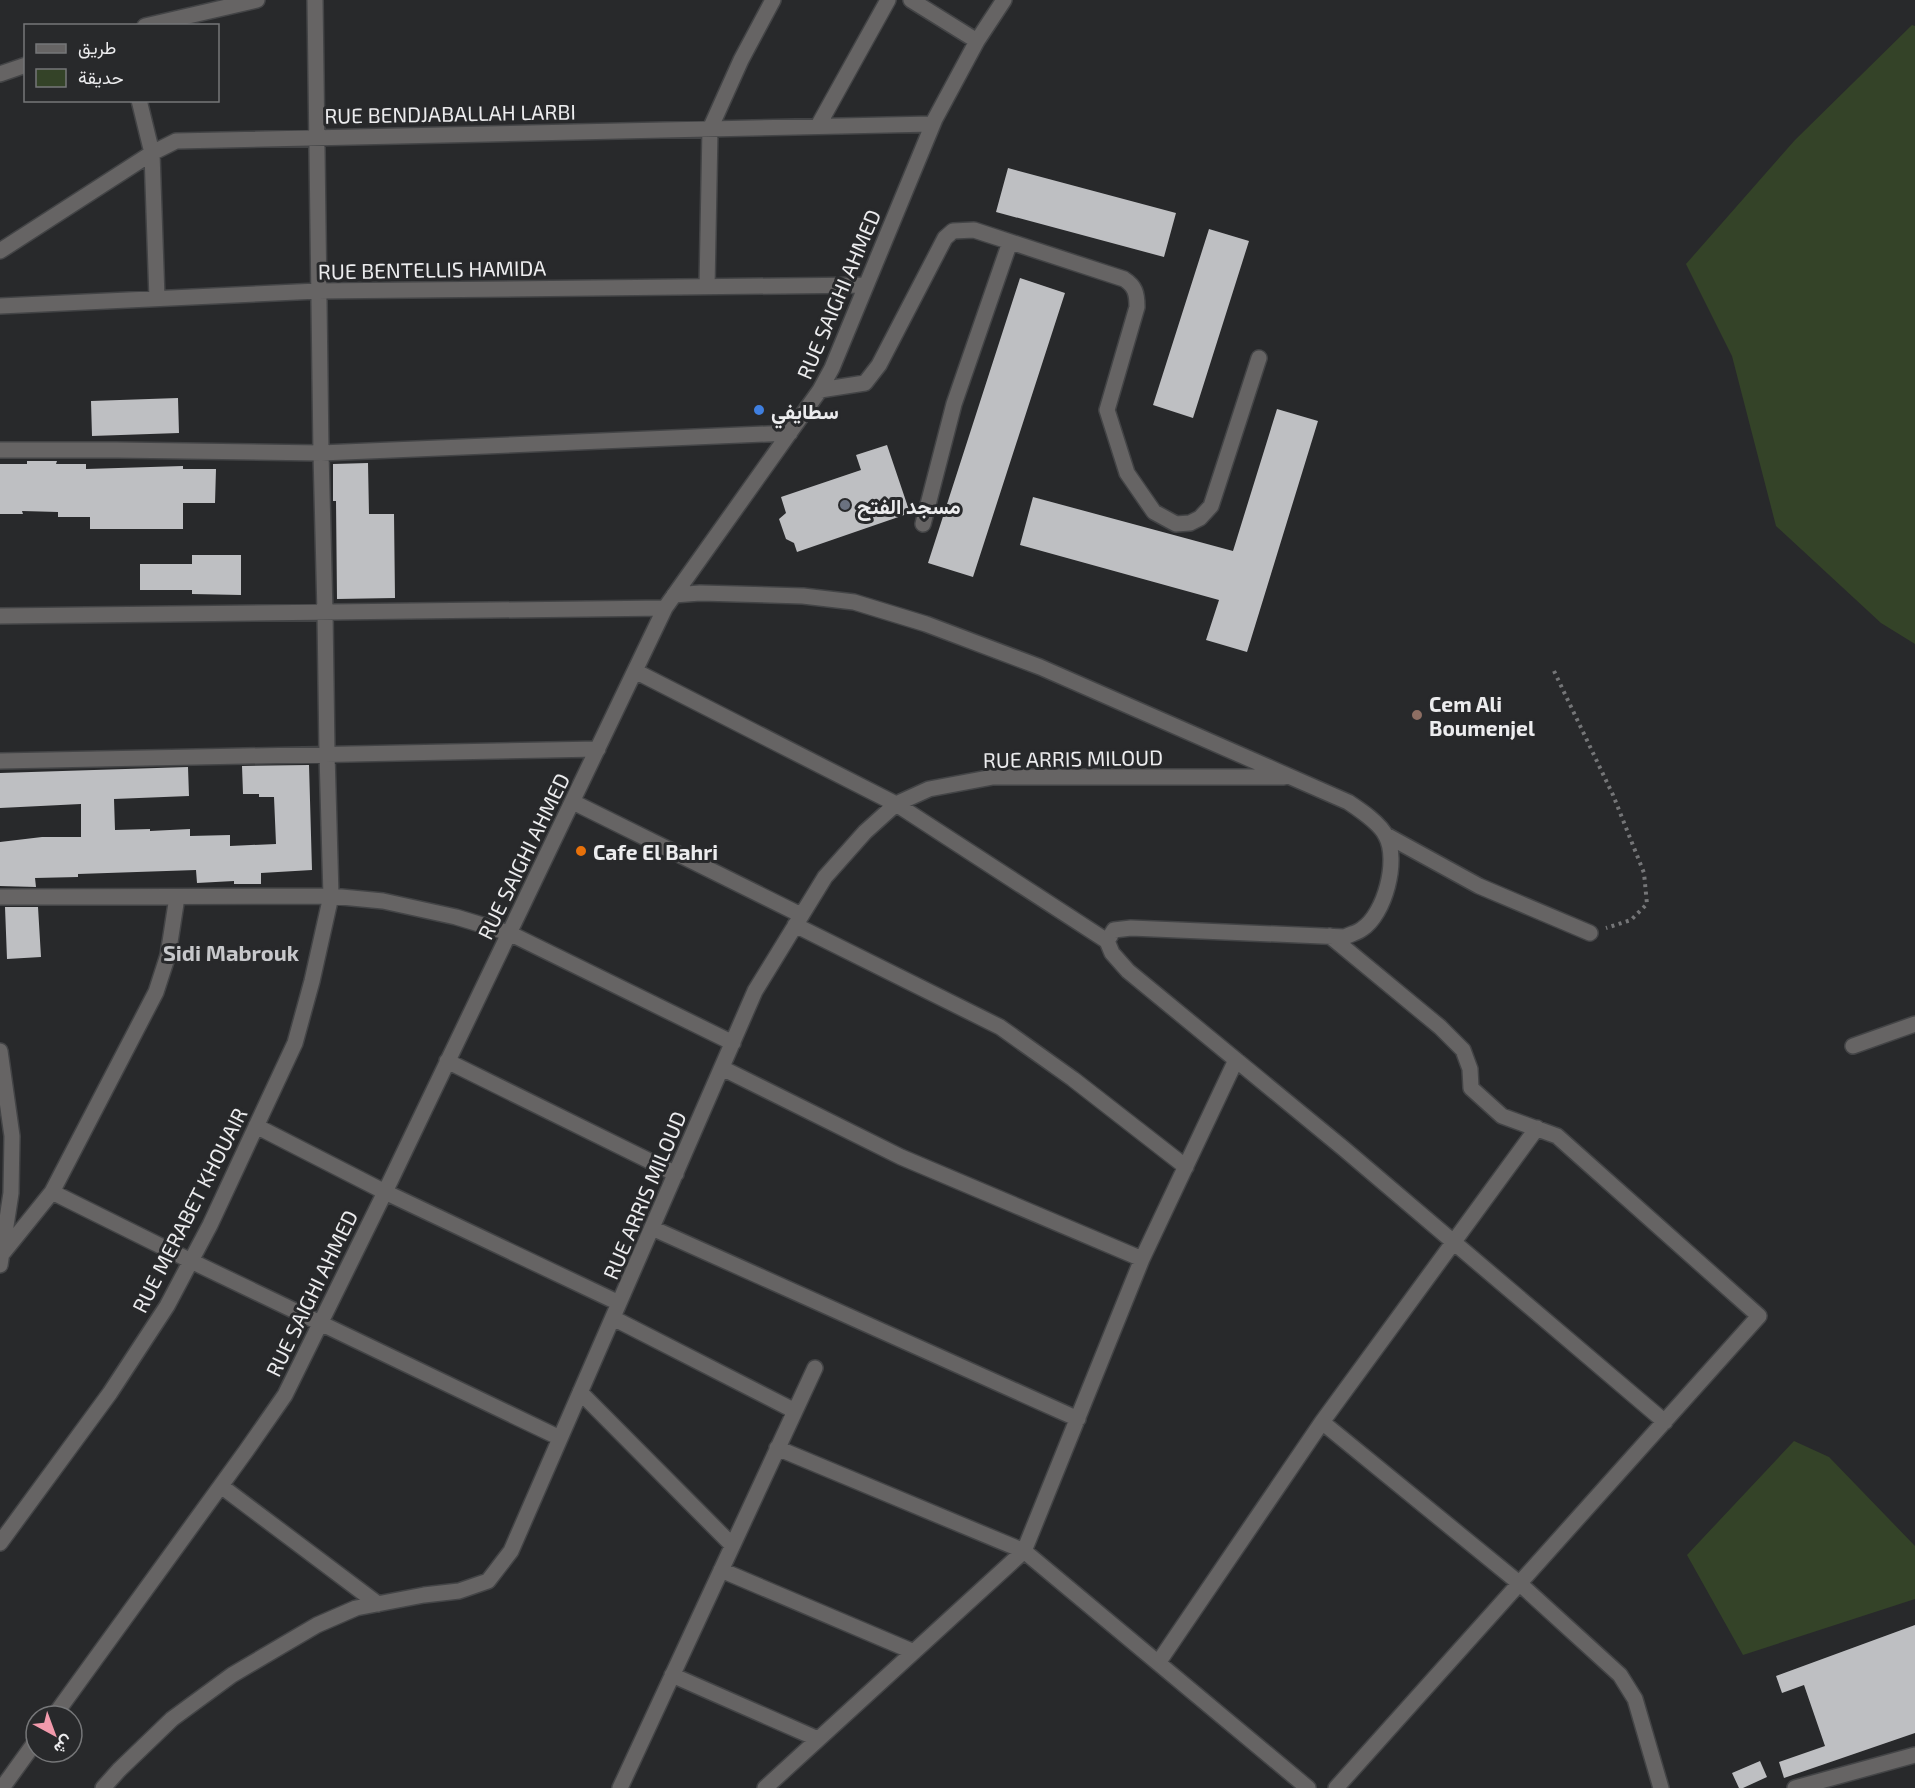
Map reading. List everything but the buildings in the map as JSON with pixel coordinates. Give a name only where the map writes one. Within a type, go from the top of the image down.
[{"type":"street","points":[[154,24],[257,0]]},
{"type":"street","name":"RUE MERABET KHOUAIR","points":[[0,1543],[110,1393],[167,1306],[210,1225],[295,1043],[331,896],[318,291],[315,0]]},
{"type":"street","points":[[707,287],[710,129],[741,60],[773,0]]},
{"type":"street","points":[[818,126],[888,0]]},
{"type":"street","points":[[911,0],[977,41]]},
{"type":"street","name":"RUE SAIGHI AHMED","points":[[63,1704],[285,1395],[665,608],[820,390],[832,368],[932,124],[977,41],[1004,0]]},
{"type":"street","points":[[0,74],[24,66]]},
{"type":"street","points":[[139,102],[152,153],[157,298]]},
{"type":"street","name":"RUE BENDJABALLAH LARBI","points":[[0,251],[152,153],[176,141],[932,124]]},
{"type":"street","points":[[820,390],[865,383],[879,364],[945,238],[953,231],[974,230],[1114,276],[1133,285],[1137,295],[1137,307],[1107,410],[1127,473],[1154,512],[1176,524],[1190,523],[1200,518],[1211,506],[1259,358]]},
{"type":"street","points":[[923,525],[954,404],[1010,242]]},
{"type":"street","name":"RUE BENTELLIS HAMIDA","points":[[0,306],[318,291],[865,285]]},
{"type":"street","points":[[0,450],[321,453],[790,433]]},
{"type":"street","points":[[674,595],[700,593],[803,596],[854,602],[926,624],[1040,668],[1348,802],[1366,814],[1386,835],[1479,886],[1590,933]]},
{"type":"street","points":[[0,616],[665,608]]},
{"type":"street","points":[[635,671],[896,804],[1107,941],[1112,953],[1128,971],[1454,1242],[1665,1422]]},
{"type":"street","points":[[0,761],[598,748]]},
{"type":"street","name":"RUE ARRIS MILOUD","points":[[104,1788],[119,1770],[172,1719],[232,1675],[317,1624],[356,1608],[424,1595],[459,1592],[488,1581],[511,1551],[755,991],[825,877],[865,832],[896,804],[929,789],[993,777],[1290,777]]},
{"type":"street","points":[[573,802],[1000,1027],[1073,1079],[1186,1167]]},
{"type":"street","points":[[1107,941],[1114,930],[1131,928],[1345,937],[1363,929],[1377,912],[1386,893],[1391,874],[1386,835]]},
{"type":"street","points":[[0,897],[331,896],[383,901],[456,917],[509,933],[733,1043]]},
{"type":"street","points":[[1,1260],[52,1192],[156,992],[168,955],[177,897]]},
{"type":"street","points":[[1330,936],[1440,1027],[1463,1050],[1470,1069],[1471,1088],[1502,1116],[1557,1136],[1759,1316],[1336,1788]]},
{"type":"street","points":[[1853,1046],[1915,1024]]},
{"type":"street","points":[[0,1051],[12,1137],[11,1193],[1,1260]]},
{"type":"street","points":[[765,1788],[1024,1551],[1142,1259],[1236,1060]]},
{"type":"street","points":[[447,1061],[676,1174]]},
{"type":"street","points":[[722,1068],[901,1157],[1142,1259]]},
{"type":"street","points":[[256,1126],[385,1192],[620,1303]]},
{"type":"street","points":[[1158,1663],[1322,1422],[1537,1128]]},
{"type":"street","points":[[52,1192],[560,1438]]},
{"type":"street","points":[[652,1228],[1078,1419]]},
{"type":"street","points":[[613,1318],[795,1411]]},
{"type":"street","points":[[620,1788],[815,1368]]},
{"type":"street","points":[[580,1392],[732,1545]]},
{"type":"street","points":[[1322,1422],[1520,1584],[1620,1676],[1635,1699],[1661,1788]]},
{"type":"street","points":[[777,1448],[1024,1551],[1308,1788]]},
{"type":"street","points":[[221,1486],[378,1604]]},
{"type":"street","points":[[721,1570],[914,1652]]},
{"type":"street","points":[[672,1675],[818,1739]]},
{"type":"street","points":[[1795,1788],[1915,1755]]},
{"type":"street","points":[[2,1788],[24,1758]]},
{"type":"path","points":[[1554,671],[1613,795],[1644,873],[1647,904],[1631,920],[1590,933]]},
{"type":"green space","points":[[1912,25],[1915,26],[1915,644],[1881,623],[1776,526],[1732,356],[1686,264],[1795,140]]},
{"type":"green space","points":[[1794,1441],[1829,1457],[1915,1546],[1915,1599],[1743,1655],[1687,1555]]},
{"type":"place","name":"سطايفي","points":[[759,410]]},
{"type":"place","name":"مسجد الفتح","points":[[845,505]]},
{"type":"place","name":"Cem Ali Boumenjel","points":[[1417,715]]},
{"type":"place","name":"Cafe El Bahri","points":[[581,851]]},
{"type":"district","name":"Sidi Mabrouk","points":[[231,952]]}]
